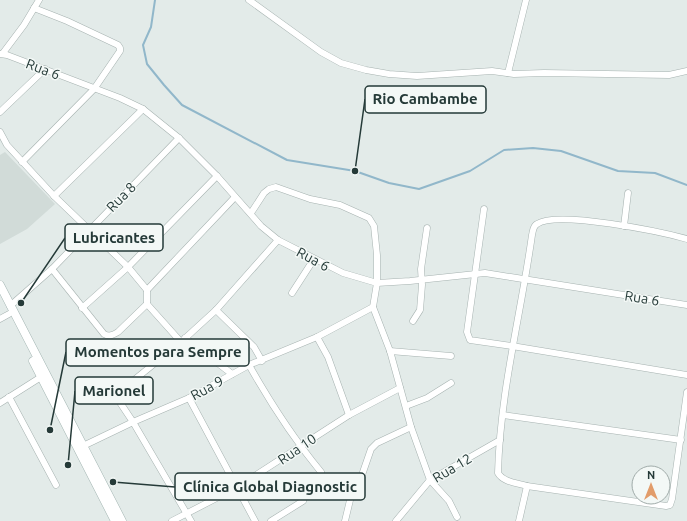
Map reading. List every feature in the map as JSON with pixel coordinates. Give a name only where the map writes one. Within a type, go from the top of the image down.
[{"type":"main road","points":[[0,286],[122,521]]},
{"type":"main road","points":[[0,296],[115,521]]},
{"type":"street","points":[[1,54],[39,0]]},
{"type":"street","points":[[249,0],[321,52],[341,62],[366,70],[389,74],[417,76],[484,71],[508,73],[669,75],[687,71]]},
{"type":"street","points":[[508,73],[526,0]]},
{"type":"street","points":[[22,162],[94,89],[120,52],[120,48],[118,46],[73,23],[34,8]]},
{"type":"street","name":"Rua 6","points":[[1,54],[120,98],[143,109],[179,138],[217,176],[262,226],[278,240],[343,273],[377,282],[485,273],[687,305]]},
{"type":"street","points":[[0,112],[45,69]]},
{"type":"street","points":[[54,196],[143,109]]},
{"type":"street","points":[[0,132],[7,146],[54,196],[128,267],[148,290]]},
{"type":"street","name":"Rua 8","points":[[10,306],[52,269],[88,230],[179,138]]},
{"type":"street","points":[[0,149],[7,146]]},
{"type":"street","points":[[82,308],[128,267],[217,176]]},
{"type":"street","points":[[251,213],[264,193],[269,189],[276,187],[310,199],[340,205],[369,218],[372,222],[375,232],[377,255],[377,282],[373,307],[390,351],[411,427],[430,480],[449,501],[457,517]]},
{"type":"street","points":[[624,226],[628,193]]},
{"type":"street","points":[[52,269],[104,334],[111,336],[118,332],[147,304],[148,290],[235,196]]},
{"type":"street","points":[[484,209],[466,332],[470,340],[687,375]]},
{"type":"street","points":[[687,239],[624,226],[571,220],[553,220],[536,224],[532,235],[526,279],[512,346],[500,440],[498,473],[506,480],[527,486],[666,506],[670,505],[681,440],[687,392]]},
{"type":"street","points":[[413,321],[420,310],[422,285],[421,269],[427,228]]},
{"type":"street","points":[[191,521],[134,422],[118,398],[118,393],[183,340],[216,310],[278,240]]},
{"type":"street","points":[[292,292],[314,259]]},
{"type":"street","points":[[147,304],[183,340],[232,374]]},
{"type":"street","name":"Rua 9","points":[[83,446],[189,398],[249,365],[262,361],[317,336],[373,307]]},
{"type":"street","points":[[216,310],[254,347],[262,361]]},
{"type":"street","points":[[0,319],[9,314]]},
{"type":"street","points":[[317,336],[328,357],[349,415]]},
{"type":"street","points":[[390,351],[451,356]]},
{"type":"street","points":[[249,365],[272,406],[300,446],[321,472]]},
{"type":"street","points":[[0,403],[41,377]]},
{"type":"street","points":[[406,406],[427,398],[451,383]]},
{"type":"street","name":"Rua 10","points":[[172,521],[236,488],[349,415],[400,388]]},
{"type":"street","points":[[9,397],[56,485]]},
{"type":"street","points":[[189,398],[255,521]]},
{"type":"street","points":[[503,415],[681,440]]},
{"type":"street","points":[[345,521],[351,496],[362,474],[371,449],[377,443],[411,427]]},
{"type":"street","name":"Rua 12","points":[[396,521],[430,480],[500,440]]},
{"type":"street","points":[[519,521],[527,486]]},
{"type":"street","points":[[271,521],[303,500]]},
{"type":"shaded area","points":[[5,152],[55,204],[27,229],[0,244],[0,155]]},
{"type":"waterway","points":[[155,0],[151,27],[143,45],[147,64],[164,85],[182,105],[287,160],[355,171],[389,183],[419,189],[470,171],[504,150],[533,148],[561,151],[618,171],[655,173],[687,185]]},
{"type":"place","name":"Rio Cambambe","points":[[355,171]]},
{"type":"place","name":"Lubricantes","points":[[21,303]]},
{"type":"place","name":"Momentos para Sempre","points":[[50,430]]},
{"type":"place","name":"Marionel","points":[[68,465]]},
{"type":"place","name":"Clínica Global Diagnostic","points":[[113,482]]}]
